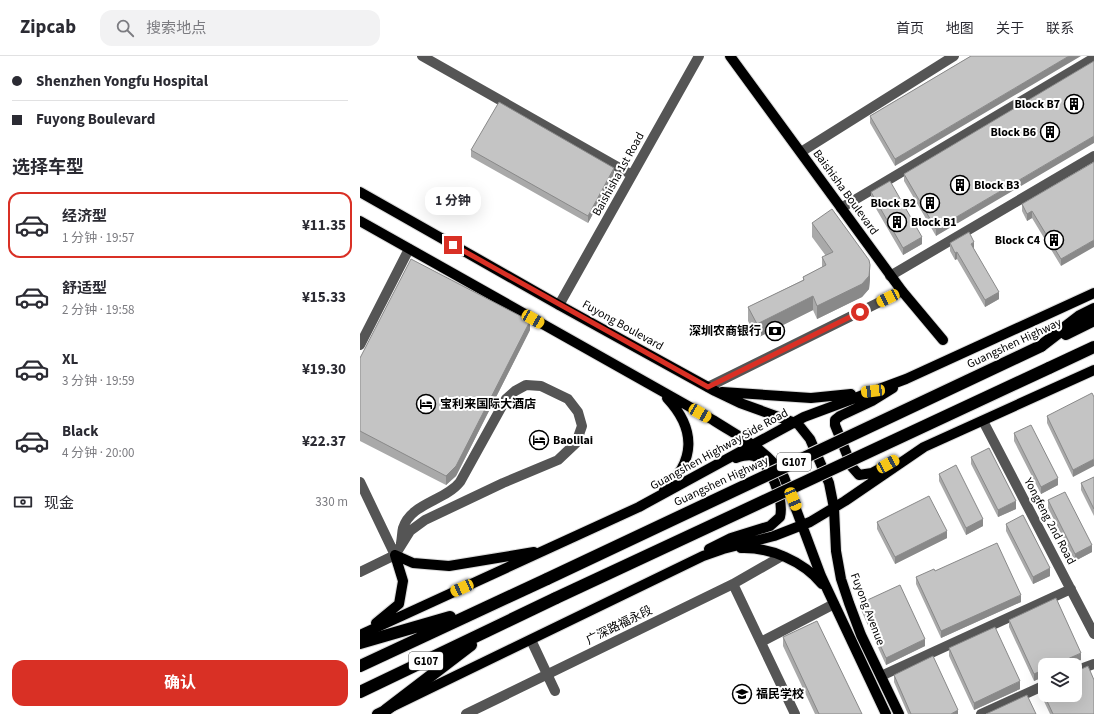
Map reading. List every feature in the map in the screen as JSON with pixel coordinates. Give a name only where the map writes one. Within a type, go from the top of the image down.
[{"type":"highway","points":[[1041,346],[1094,308]]},
{"type":"highway","name":"Guangshen Highway","points":[[360,666],[1094,320]]},
{"type":"highway","name":"G107","points":[[360,692],[556,598],[1094,348]]},
{"type":"highway","points":[[361,637],[486,607]]},
{"type":"highway","points":[[381,712],[491,630]]},
{"type":"main road","name":"Baishisha Boulevard","points":[[730,56],[890,276],[943,340]]},
{"type":"main road","name":"Fuyong Boulevard","points":[[360,192],[559,305],[712,389],[745,405],[793,422],[806,433],[821,462],[829,483],[834,508]]},
{"type":"main road","points":[[360,221],[660,391],[764,452],[778,468],[788,487],[821,576],[886,714]]},
{"type":"main road","name":"Guangshen Highway Side Road","points":[[361,637],[639,507],[713,468],[793,422],[830,406],[906,379],[1094,293]]},
{"type":"main road","points":[[906,379],[872,402],[837,418],[835,425],[836,430],[852,467],[858,475],[872,473],[924,447],[1094,370]]},
{"type":"main road","points":[[712,389],[811,398],[873,391]]},
{"type":"main road","points":[[639,507],[674,481],[682,471],[689,448],[688,438],[680,415],[660,391]]},
{"type":"main road","points":[[381,712],[693,561],[723,549],[774,536],[803,525],[834,508],[924,447]]},
{"type":"main road","points":[[693,561],[718,544],[774,524],[781,512],[779,498],[774,482],[760,460],[755,457],[743,456],[713,468]]},
{"type":"main road","name":"Fuyong Avenue","points":[[834,508],[836,551],[841,579],[861,635],[899,714]]},
{"type":"main road","points":[[723,549],[755,548],[796,562],[814,575],[833,602]]},
{"type":"main road","points":[[395,555],[413,563],[449,566],[548,550]]},
{"type":"main road","points":[[361,637],[399,604],[403,581],[395,555]]},
{"type":"street","points":[[422,56],[632,175]]},
{"type":"street","name":"Baishisha 1st Road","points":[[559,305],[700,56]]},
{"type":"street","points":[[801,152],[954,56]]},
{"type":"street","points":[[841,208],[1094,58]]},
{"type":"street","points":[[890,276],[1094,156]]},
{"type":"street","points":[[360,345],[409,249]]},
{"type":"street","points":[[712,389],[902,292]]},
{"type":"street","points":[[360,572],[395,555],[401,543],[410,531],[425,520],[503,483],[558,460],[576,443],[582,426],[578,412],[568,399],[541,386],[526,385],[515,391],[506,400],[454,490],[414,511],[403,527],[401,543]]},
{"type":"street","name":"Yongfeng 2nd Road","points":[[983,421],[1094,634]]},
{"type":"street","points":[[360,482],[395,555]]},
{"type":"street","name":"广深路福永段","points":[[466,714],[733,584],[782,556]]},
{"type":"street","points":[[733,584],[795,714]]},
{"type":"street","points":[[881,676],[1071,590]]},
{"type":"street","points":[[761,642],[833,602]]},
{"type":"street","points":[[531,640],[555,691]]},
{"type":"street","points":[[1082,668],[1094,664]]},
{"type":"street","points":[[981,714],[1038,688]]},
{"type":"building","points":[[971,56],[1069,56],[895,159],[870,116]]},
{"type":"building","points":[[1094,61],[1094,136],[936,229],[904,174]]},
{"type":"building","points":[[499,102],[614,168],[588,216],[471,150]]},
{"type":"building","points":[[1094,162],[1094,240],[1061,259],[1032,211],[1027,214],[1022,204]]},
{"type":"building","name":"Block B1","points":[[890,181],[922,237],[903,248],[871,192]]},
{"type":"building","points":[[832,209],[869,260],[869,276],[862,284],[817,306],[813,296],[757,324],[748,307],[804,280],[803,277],[826,265],[822,257],[833,252],[812,223]]},
{"type":"building","points":[[969,232],[974,242],[971,244],[999,292],[985,300],[957,252],[955,253],[950,243]]},
{"type":"building","name":"宝利来国际大酒店","points":[[411,259],[530,321],[456,466],[446,476],[360,431],[360,358]]},
{"type":"building","points":[[1092,393],[1094,397],[1094,459],[1073,470],[1047,416]]},
{"type":"building","points":[[1031,425],[1058,478],[1041,487],[1014,433]]},
{"type":"building","points":[[989,448],[1016,501],[998,510],[971,457]]},
{"type":"building","points":[[956,465],[983,519],[966,528],[939,474]]},
{"type":"building","points":[[1094,477],[1094,509],[1081,483]]},
{"type":"building","points":[[1065,492],[1092,545],[1075,554],[1048,500]]},
{"type":"building","points":[[929,496],[947,531],[895,557],[877,522]]},
{"type":"building","points":[[1023,515],[1050,568],[1033,577],[1006,524]]},
{"type":"building","points":[[997,543],[1021,595],[941,631],[916,577],[934,569],[935,571]]},
{"type":"building","points":[[900,585],[925,639],[886,658],[861,603]]},
{"type":"building","points":[[1056,598],[1081,653],[1070,658],[1038,658],[1038,672],[1034,674],[1009,620]]},
{"type":"building","points":[[817,621],[862,714],[819,714],[783,637]]},
{"type":"building","points":[[995,627],[1020,681],[974,703],[949,648]]},
{"type":"building","points":[[933,656],[958,710],[951,714],[911,714],[894,675]]},
{"type":"building","points":[[1088,666],[1094,680],[1094,714],[1053,714],[1047,702],[1082,702],[1082,669]]},
{"type":"building","points":[[1027,695],[1036,714],[986,714]]},
{"type":"place","name":"Block B7","points":[[1074,104]]},
{"type":"place","name":"Block B6","points":[[1050,132]]},
{"type":"place","name":"Block B3","points":[[960,185]]},
{"type":"place","name":"Block B2","points":[[930,203]]},
{"type":"place","name":"Block B1","points":[[897,222]]},
{"type":"place","name":"Block C4","points":[[1054,240]]},
{"type":"place","name":"深圳农商银行","points":[[775,331]]},
{"type":"place","name":"宝利来国际大酒店","points":[[426,404]]},
{"type":"place","name":"Baolilai","points":[[539,440]]},
{"type":"place","name":"福民学校","points":[[742,694]]},
{"type":"route","points":[[453,245],[708,387],[860,312]]}]
